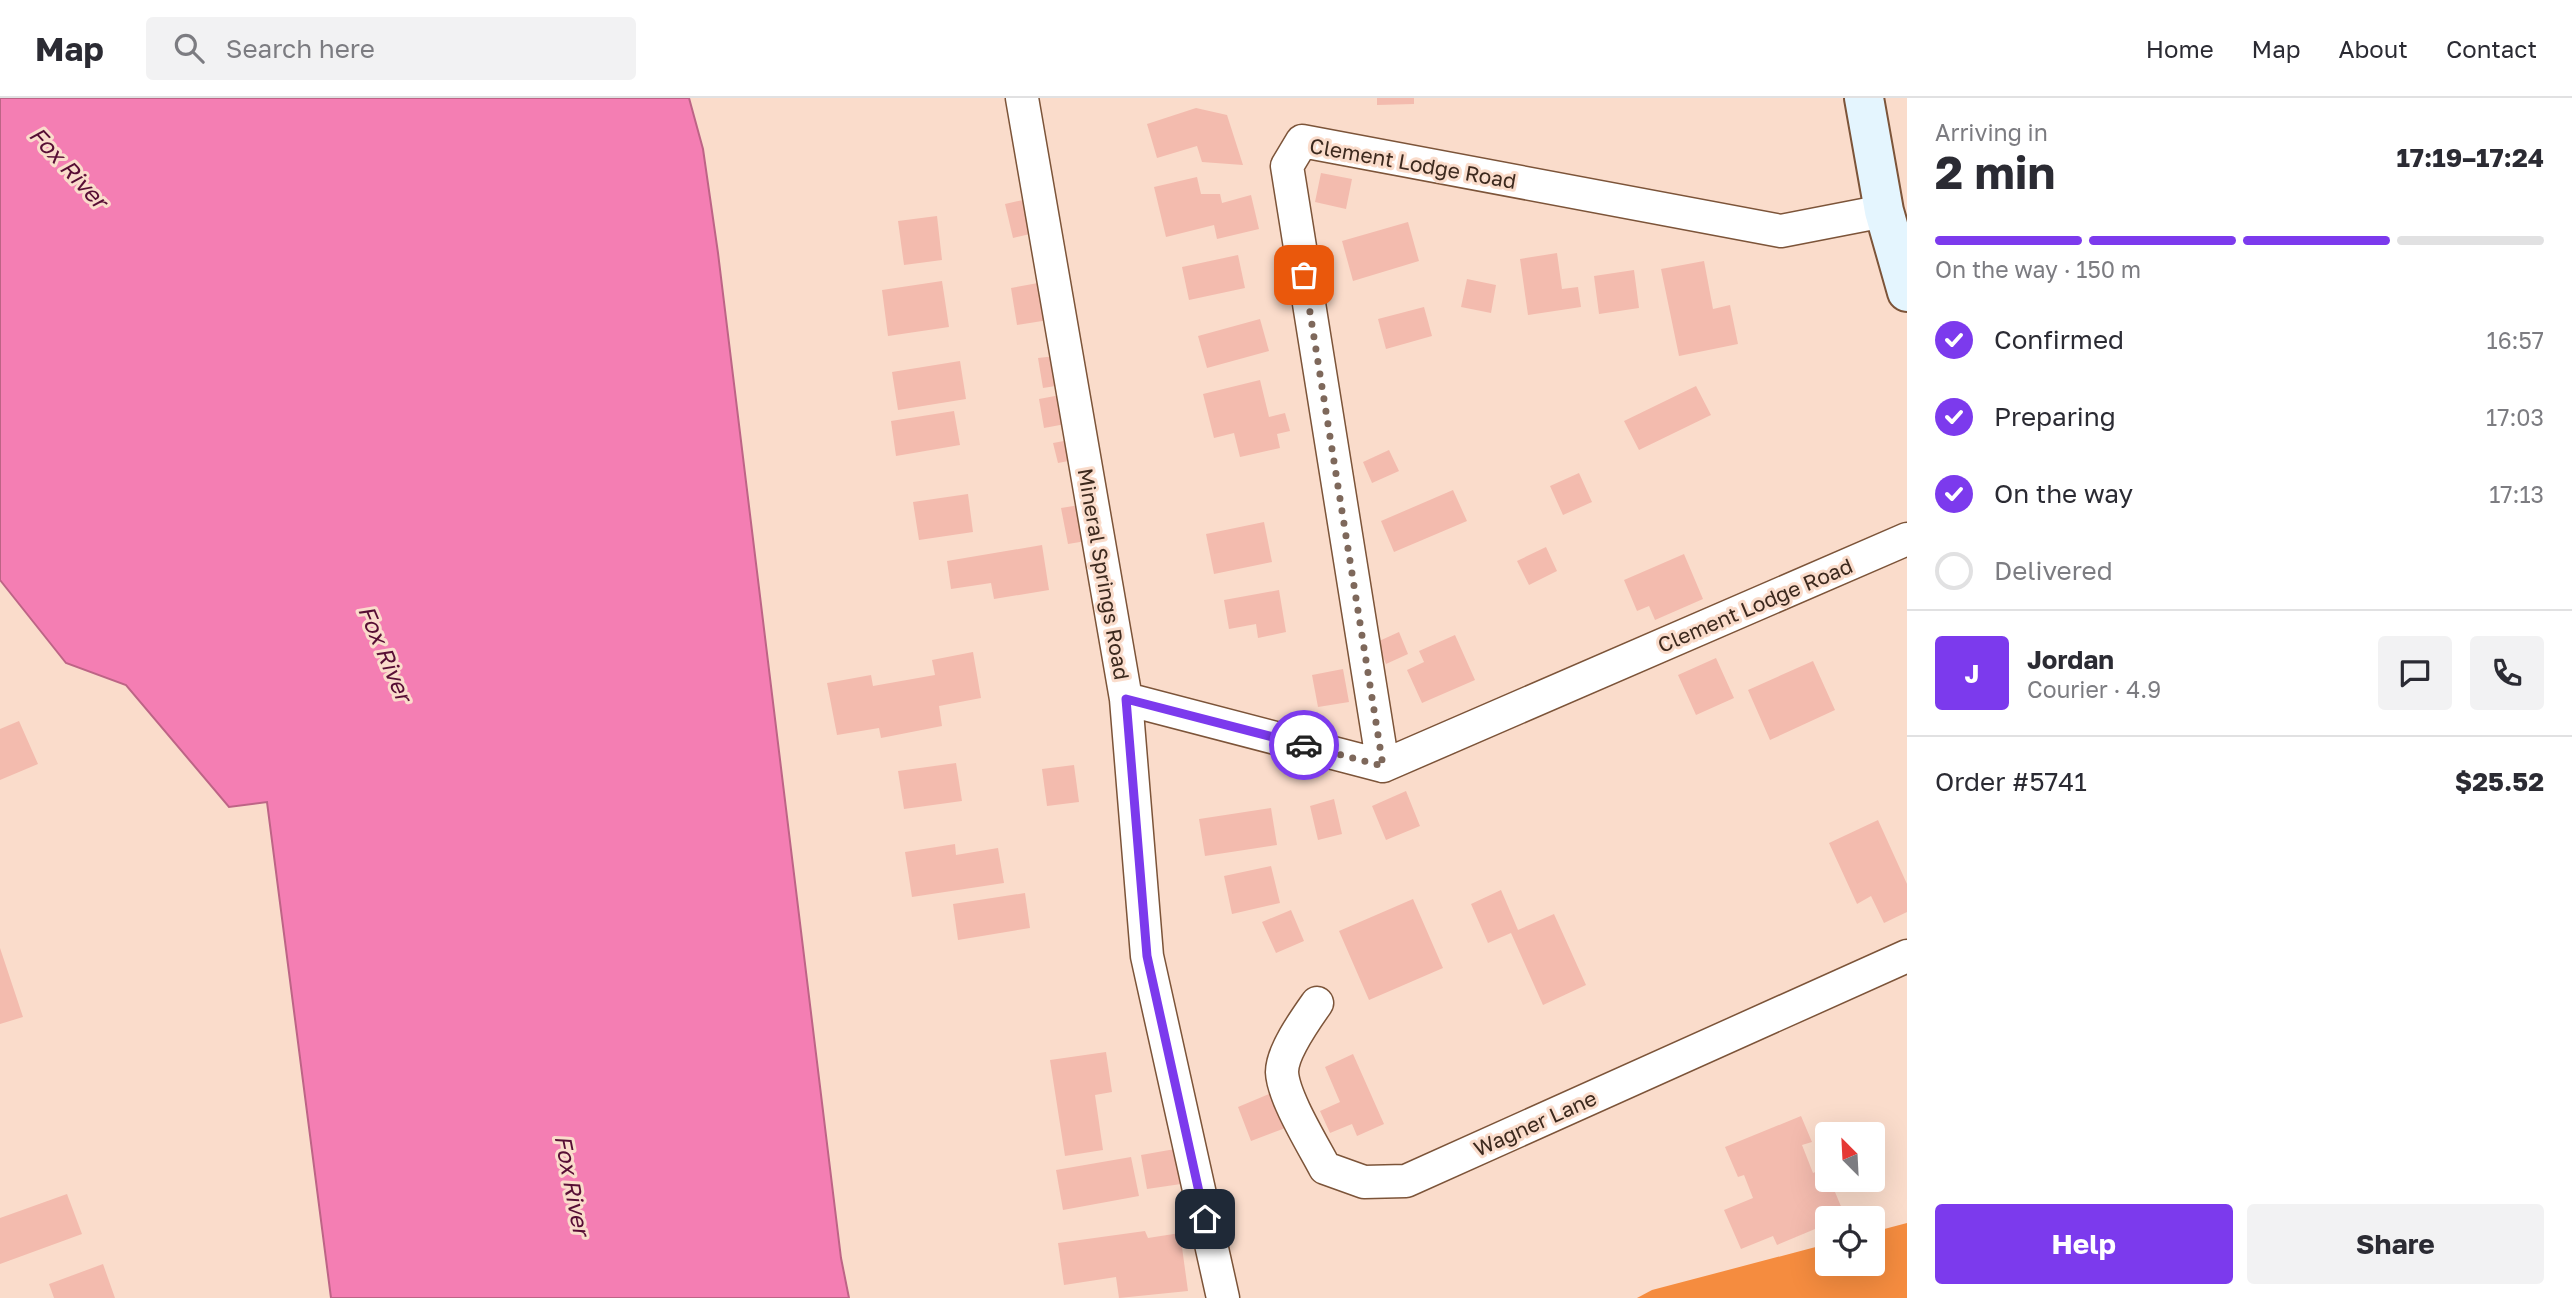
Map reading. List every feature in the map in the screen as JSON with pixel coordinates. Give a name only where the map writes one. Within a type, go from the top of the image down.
[{"type":"street","name":"Mineral Springs Road","points":[[1023,98],[1126,699],[1147,956],[1223,1298]]},
{"type":"street","points":[[1864,98],[1884,211],[1907,292]]},
{"type":"street","name":"Clement Lodge Road","points":[[1884,211],[1781,230],[1302,141],[1287,166],[1383,766],[1907,539]]},
{"type":"street","points":[[1126,699],[1383,766]]},
{"type":"street","name":"Wagner Lane","points":[[1317,1003],[1298,1030],[1282,1072],[1294,1110],[1325,1168],[1364,1182],[1406,1181],[1907,956]]},
{"type":"shaded area","points":[[1907,1223],[1907,1298],[1637,1298],[1652,1290],[1815,1247],[1815,1276],[1885,1276],[1885,1229]]},
{"type":"water","name":"Fox River","points":[[0,98],[689,98],[703,149],[718,253],[841,1258],[849,1298],[331,1298],[267,802],[229,807],[126,685],[66,663],[0,580]]},
{"type":"building","points":[[1377,98],[1414,98],[1414,104],[1377,105]]},
{"type":"building","points":[[1196,108],[1227,115],[1243,165],[1202,162],[1197,146],[1157,158],[1147,124]]},
{"type":"building","points":[[1321,173],[1352,179],[1346,209],[1315,202]]},
{"type":"building","points":[[1197,177],[1201,194],[1220,194],[1222,203],[1251,195],[1259,229],[1217,239],[1214,225],[1166,237],[1154,187]]},
{"type":"building","points":[[1036,197],[1043,231],[1013,238],[1005,204]]},
{"type":"building","points":[[937,216],[942,260],[904,265],[898,221]]},
{"type":"building","points":[[1408,222],[1419,261],[1353,281],[1342,241]]},
{"type":"building","points":[[1557,253],[1562,289],[1578,287],[1581,307],[1528,315],[1520,259]]},
{"type":"building","points":[[1238,255],[1245,288],[1189,300],[1182,267]]},
{"type":"building","points":[[1704,261],[1713,309],[1730,305],[1738,344],[1679,356],[1661,269]]},
{"type":"building","points":[[1634,270],[1639,308],[1599,314],[1594,276]]},
{"type":"building","points":[[1467,279],[1496,285],[1491,313],[1461,307]]},
{"type":"building","points":[[942,281],[949,327],[888,336],[882,290]]},
{"type":"building","points":[[1049,281],[1055,319],[1017,325],[1011,288]]},
{"type":"building","points":[[1424,307],[1432,336],[1386,349],[1378,319]]},
{"type":"building","points":[[1260,319],[1269,351],[1207,368],[1198,336]]},
{"type":"building","points":[[1064,355],[1068,384],[1043,388],[1038,358]]},
{"type":"building","points":[[960,361],[966,399],[898,410],[892,372]]},
{"type":"building","points":[[1260,380],[1269,417],[1285,413],[1290,431],[1277,434],[1280,448],[1240,457],[1234,433],[1214,438],[1203,394]]},
{"type":"building","points":[[1696,386],[1711,415],[1639,450],[1624,421]]},
{"type":"building","points":[[1071,393],[1076,422],[1044,428],[1039,399]]},
{"type":"building","points":[[954,411],[960,445],[896,456],[891,421]]},
{"type":"building","points":[[1075,439],[1079,459],[1058,463],[1053,443]]},
{"type":"building","points":[[1389,450],[1399,471],[1372,483],[1363,462]]},
{"type":"building","points":[[1579,473],[1592,502],[1563,515],[1550,486]]},
{"type":"building","points":[[1453,490],[1467,521],[1394,552],[1381,521]]},
{"type":"building","points":[[968,494],[973,532],[919,540],[913,502]]},
{"type":"building","points":[[1086,504],[1092,540],[1068,544],[1061,508]]},
{"type":"building","points":[[1264,522],[1272,562],[1214,574],[1206,534]]},
{"type":"building","points":[[1042,545],[1049,590],[994,599],[991,583],[951,589],[947,561]]},
{"type":"building","points":[[1546,547],[1557,571],[1529,585],[1517,561]]},
{"type":"building","points":[[1684,554],[1703,599],[1655,620],[1649,606],[1637,611],[1624,580]]},
{"type":"building","points":[[1279,590],[1286,632],[1258,638],[1256,624],[1229,629],[1224,600]]},
{"type":"building","points":[[1399,632],[1408,654],[1386,664],[1377,642]]},
{"type":"building","points":[[1455,635],[1475,680],[1422,703],[1407,670],[1424,662],[1419,651]]},
{"type":"building","points":[[973,652],[981,698],[939,706],[942,726],[881,738],[879,728],[837,735],[827,683],[871,675],[873,686],[935,675],[932,660]]},
{"type":"building","points":[[1716,658],[1734,698],[1696,715],[1678,675]]},
{"type":"building","points":[[1813,661],[1835,710],[1770,740],[1748,690]]},
{"type":"building","points":[[1343,669],[1349,702],[1318,707],[1312,675]]},
{"type":"building","points":[[19,721],[38,764],[0,780],[0,729]]},
{"type":"building","points":[[956,763],[962,801],[904,809],[898,771]]},
{"type":"building","points":[[1074,765],[1079,802],[1047,806],[1042,769]]},
{"type":"building","points":[[1406,791],[1420,826],[1386,840],[1372,806]]},
{"type":"building","points":[[1334,799],[1342,834],[1318,840],[1310,806]]},
{"type":"building","points":[[1271,808],[1277,845],[1205,856],[1199,819]]},
{"type":"building","points":[[1878,820],[1907,884],[1907,912],[1884,923],[1871,896],[1857,904],[1829,843]]},
{"type":"building","points":[[955,844],[956,855],[998,848],[1004,883],[912,897],[905,852]]},
{"type":"building","points":[[1271,866],[1280,903],[1232,914],[1224,876]]},
{"type":"building","points":[[1501,890],[1518,930],[1554,914],[1586,985],[1543,1005],[1511,933],[1488,943],[1471,904]]},
{"type":"building","points":[[1025,893],[1030,928],[958,940],[953,904]]},
{"type":"building","points":[[1413,899],[1443,968],[1369,1000],[1339,931]]},
{"type":"building","points":[[1291,910],[1304,941],[1276,953],[1262,922]]},
{"type":"building","points":[[0,948],[23,1017],[0,1024]]},
{"type":"building","points":[[1106,1052],[1112,1092],[1095,1095],[1103,1150],[1065,1156],[1050,1060]]},
{"type":"building","points":[[1353,1054],[1384,1124],[1357,1136],[1352,1124],[1330,1133],[1320,1111],[1340,1102],[1325,1067]]},
{"type":"building","points":[[1274,1092],[1288,1127],[1251,1141],[1238,1107]]},
{"type":"building","points":[[1801,1116],[1812,1142],[1802,1145],[1813,1173],[1815,1172],[1815,1192],[1835,1192],[1841,1206],[1815,1206],[1815,1229],[1777,1245],[1773,1236],[1741,1249],[1724,1210],[1753,1198],[1744,1175],[1738,1177],[1725,1147]]},
{"type":"building","points":[[1175,1149],[1181,1184],[1147,1189],[1141,1155]]},
{"type":"building","points":[[1131,1157],[1139,1196],[1063,1210],[1056,1170]]},
{"type":"building","points":[[67,1194],[82,1234],[0,1264],[0,1218]]},
{"type":"building","points":[[1145,1231],[1148,1238],[1180,1233],[1188,1291],[1119,1298],[1116,1277],[1064,1285],[1058,1243]]},
{"type":"building","points":[[103,1264],[115,1298],[54,1298],[49,1284]]},
{"type":"way so far","points":[[1304,275],[1383,766],[1304,745]]},
{"type":"route","points":[[1205,1219],[1147,956],[1126,699],[1304,745]]}]
